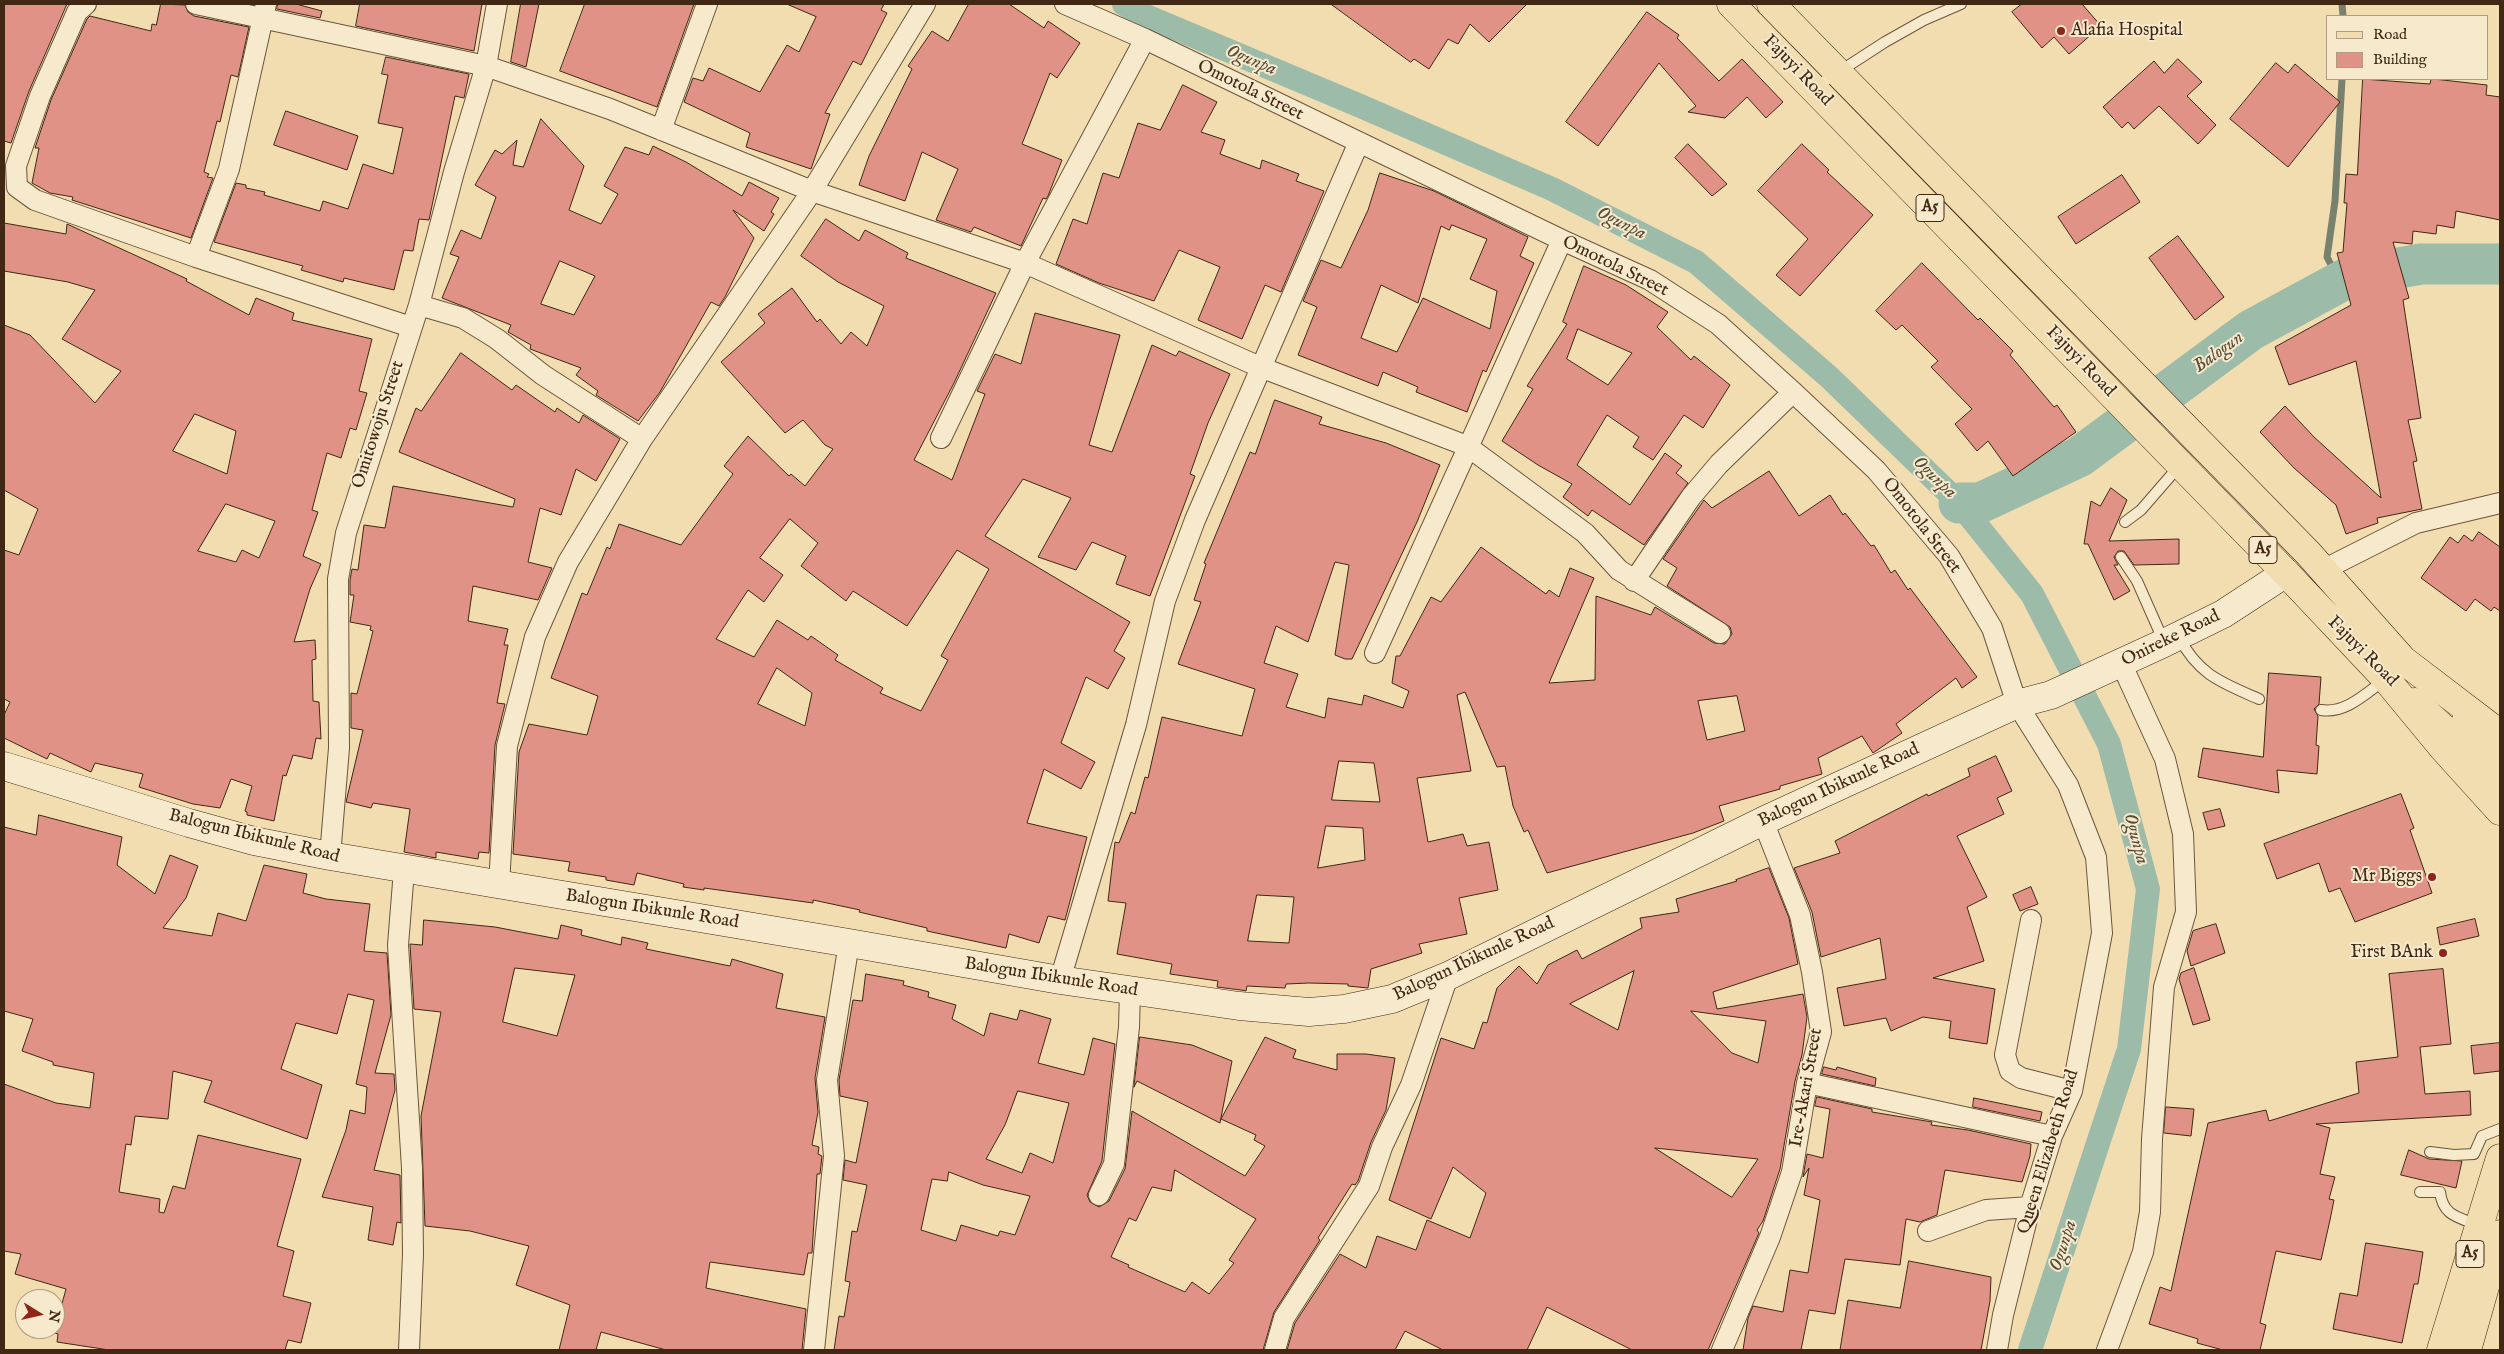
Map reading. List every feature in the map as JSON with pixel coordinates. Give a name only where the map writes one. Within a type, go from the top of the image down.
[{"type":"main road","name":"Fajuyi Road","points":[[1732,4],[2286,573],[2435,706]]},
{"type":"main road","name":"Fajuyi Road","points":[[1771,4],[2323,570],[2395,669]]},
{"type":"main road","name":"A5","points":[[2395,669],[2500,734]]},
{"type":"main road","name":"A5","points":[[2395,669],[2443,748],[2500,812]]},
{"type":"main road","points":[[2435,706],[2500,752]]},
{"type":"main road","points":[[2435,706],[2500,781]]},
{"type":"main road","name":"A5","points":[[2467,1350],[2500,1158]]},
{"type":"main road","name":"A5","points":[[2441,1350],[2489,1230]]},
{"type":"street","points":[[86,4],[77,12],[40,96],[16,166],[17,187],[35,200],[196,257],[411,327]]},
{"type":"street","points":[[196,4],[264,11],[486,66],[610,109],[812,191],[1025,263],[1260,367],[1467,446],[1585,533],[1619,570],[1720,633]]},
{"type":"street","name":"Omitowoju Street","points":[[330,856],[339,748],[338,579],[346,532],[419,305],[454,172],[486,66],[497,4]]},
{"type":"street","points":[[661,130],[707,4]]},
{"type":"street","points":[[499,886],[507,746],[535,637],[568,562],[642,439],[812,191],[925,4]]},
{"type":"street","name":"Omotola Street","points":[[1064,4],[1145,39],[1233,84],[1650,280],[1718,324],[1876,470],[1949,556],[1992,628],[2017,704]]},
{"type":"street","points":[[196,257],[229,169],[264,11]]},
{"type":"street","points":[[940,438],[1025,263],[1145,39]]},
{"type":"street","points":[[1060,980],[1136,725],[1165,602],[1195,520],[1359,142]]},
{"type":"street","points":[[1375,653],[1467,446],[1562,240]]},
{"type":"street","points":[[419,305],[463,318],[497,339],[542,375],[642,439]]},
{"type":"street","points":[[1634,581],[1691,497],[1719,464],[1793,392]]},
{"type":"street","points":[[2323,570],[2416,523],[2500,503]]},
{"type":"street","name":"Onireke Road","points":[[2051,696],[2223,614],[2286,573]]},
{"type":"street","points":[[2107,1350],[2143,1252],[2150,1212],[2152,1139],[2164,987],[2186,912],[2183,834],[2165,759],[2111,668]]},
{"type":"street","name":"Balogun Ibikunle Road","points":[[4,766],[198,825],[254,840],[404,870],[850,942],[1130,991],[1239,1006],[1309,1012],[1344,1009],[1392,999],[1448,976],[1764,821],[2017,704],[2051,696]]},
{"type":"street","name":"Queen Elizabeth Road","points":[[1997,1350],[2003,1315],[2030,1207],[2052,1136],[2072,1091],[2102,933],[2096,857],[2068,785],[2017,704]]},
{"type":"street","name":"Ire-Akari Street","points":[[1727,1349],[1770,1237],[1792,1172],[1807,1083],[1821,1032],[1812,972],[1800,915],[1764,821]]},
{"type":"street","points":[[404,870],[398,945],[412,1168],[413,1254],[409,1350]]},
{"type":"street","points":[[2032,920],[2005,1055],[2010,1071],[2021,1078],[2072,1091]]},
{"type":"street","points":[[814,1350],[834,1156],[827,1080],[850,942]]},
{"type":"street","points":[[1275,1350],[1284,1318],[1369,1186],[1382,1147],[1411,1085],[1448,976]]},
{"type":"street","points":[[1099,1195],[1114,1164],[1129,1027],[1130,991]]},
{"type":"street","points":[[1807,1083],[2052,1136]]},
{"type":"street","points":[[1928,1231],[1986,1210],[2030,1207]]},
{"type":"lane","points":[[1814,88],[1885,42],[1924,20],[1960,4]]},
{"type":"lane","points":[[2125,522],[2141,510],[2181,465]]},
{"type":"lane","points":[[2121,557],[2171,640],[2218,681],[2259,699]]},
{"type":"lane","points":[[2320,710],[2331,712],[2348,706],[2395,669]]},
{"type":"lane","points":[[2430,1152],[2454,1155],[2474,1154],[2482,1136],[2500,1129]]},
{"type":"lane","points":[[2420,1192],[2440,1192],[2441,1203],[2446,1212],[2489,1230]]},
{"type":"building","points":[[4,4],[67,4],[29,91],[11,143],[4,141]]},
{"type":"building","points":[[161,4],[185,5],[188,12],[194,16],[249,27],[238,77],[231,75],[220,122],[217,121],[204,172],[209,174],[207,177],[213,178],[191,238],[72,200],[73,197],[50,193],[32,183],[39,148],[35,148],[51,100],[87,19],[90,16],[151,31],[152,24],[156,25]]},
{"type":"building","points":[[278,4],[296,4],[322,11],[320,18],[277,9]]},
{"type":"building","points":[[360,4],[482,4],[474,51],[356,26]]},
{"type":"building","points":[[521,4],[539,4],[526,67],[511,62]]},
{"type":"building","points":[[585,4],[694,4],[657,107],[560,71]]},
{"type":"building","points":[[787,4],[884,4],[881,10],[887,13],[861,65],[853,61],[825,113],[830,114],[811,169],[746,147],[750,133],[684,102],[693,78],[703,81],[709,68],[760,92],[787,45],[799,52],[816,17]]},
{"type":"building","points":[[969,4],[1009,4],[1044,28],[1048,21],[1080,43],[1057,78],[1050,73],[1022,144],[1062,160],[1048,196],[1046,199],[1043,198],[1021,246],[974,227],[971,232],[936,220],[958,169],[922,152],[905,201],[859,185],[869,156],[912,69],[908,66],[932,31],[948,41]]},
{"type":"building","points":[[1331,4],[1527,4],[1489,42],[1470,24],[1458,44],[1448,39],[1429,69],[1414,59],[1411,62]]},
{"type":"building","name":"Alafia Hospital","points":[[2022,4],[2082,4],[2101,26],[2069,54],[2054,37],[2042,48],[2012,12]]},
{"type":"building","points":[[1647,12],[1679,35],[1677,38],[1719,81],[1742,59],[1783,102],[1766,118],[1747,97],[1725,118],[1688,112],[1696,106],[1659,63],[1598,146],[1566,122]]},
{"type":"building","points":[[386,57],[469,74],[464,98],[455,96],[429,220],[419,219],[413,251],[404,250],[394,290],[344,278],[343,282],[301,270],[303,266],[214,242],[236,183],[246,185],[246,188],[265,192],[264,195],[320,211],[323,201],[348,209],[363,164],[393,174],[403,128],[378,123],[388,75],[382,74]]},
{"type":"building","points":[[2178,59],[2202,82],[2187,96],[2216,125],[2198,144],[2159,106],[2134,129],[2128,122],[2122,128],[2103,107],[2154,61],[2164,73]]},
{"type":"building","points":[[2276,63],[2288,73],[2295,64],[2340,102],[2288,167],[2230,119]]},
{"type":"building","points":[[2363,80],[2430,84],[2431,80],[2443,80],[2487,85],[2486,95],[2500,97],[2500,220],[2456,211],[2454,228],[2437,225],[2436,234],[2413,231],[2412,244],[2393,242],[2409,298],[2403,300],[2421,418],[2408,420],[2417,461],[2413,462],[2422,509],[2377,518],[2378,523],[2346,534],[2336,505],[2294,468],[2260,432],[2285,406],[2314,437],[2381,498],[2356,361],[2289,385],[2275,347],[2351,305],[2337,253],[2343,252],[2347,203],[2344,203],[2346,174],[2357,175]]},
{"type":"building","points":[[1183,85],[1217,102],[1201,132],[1225,140],[1220,154],[1260,169],[1262,160],[1299,174],[1296,181],[1324,191],[1281,292],[1265,285],[1242,339],[1198,320],[1220,267],[1179,250],[1154,301],[1099,283],[1056,264],[1073,219],[1087,224],[1103,173],[1119,178],[1138,123],[1160,130]]},
{"type":"building","points":[[286,111],[358,136],[347,170],[274,145]]},
{"type":"building","points":[[541,119],[584,166],[569,210],[601,224],[618,194],[604,186],[625,147],[649,155],[653,146],[686,162],[742,196],[749,182],[779,198],[771,212],[774,214],[764,231],[733,210],[754,238],[725,297],[719,306],[711,302],[660,392],[638,421],[596,395],[598,391],[576,375],[581,368],[530,349],[531,345],[508,332],[511,325],[442,298],[459,257],[450,254],[461,230],[481,239],[496,197],[475,185],[495,150],[502,154],[517,140],[513,165],[523,167]],"holes":[[[560,261],[595,276],[574,315],[541,304]]]},
{"type":"building","points":[[1688,144],[1727,184],[1712,196],[1675,158]]},
{"type":"building","points":[[1802,144],[1829,170],[1827,172],[1873,215],[1800,296],[1776,275],[1808,239],[1758,191]]},
{"type":"building","points":[[1380,173],[1434,191],[1528,237],[1520,256],[1534,263],[1486,372],[1483,370],[1467,412],[1416,392],[1418,387],[1383,372],[1378,386],[1298,355],[1317,307],[1303,301],[1321,260],[1341,268],[1368,210]],"holes":[[[1452,225],[1487,239],[1470,279],[1497,291],[1490,329],[1423,298],[1397,352],[1361,338],[1381,285],[1418,303],[1441,226],[1449,230]]]},
{"type":"building","points":[[2122,175],[2140,202],[2076,244],[2058,217]]},
{"type":"building","points":[[826,219],[859,241],[865,230],[908,253],[906,258],[996,293],[954,383],[914,460],[952,480],[985,394],[977,391],[995,354],[1021,364],[1035,313],[1120,335],[1089,445],[1112,452],[1152,345],[1176,356],[1179,351],[1230,374],[1208,423],[1190,474],[1195,476],[1150,596],[1116,584],[1126,556],[1092,542],[1076,570],[1038,557],[1071,498],[1023,479],[985,536],[1130,622],[1114,651],[1125,658],[1108,689],[1086,677],[1061,743],[1095,762],[1081,789],[1044,769],[1027,823],[1087,837],[1065,920],[1048,916],[1039,943],[1009,934],[1006,948],[927,931],[927,928],[813,900],[813,903],[704,888],[704,890],[683,887],[684,884],[637,873],[634,885],[606,880],[606,877],[568,871],[570,862],[513,854],[519,752],[529,724],[587,735],[598,696],[551,678],[582,593],[587,595],[607,547],[610,549],[619,524],[681,545],[733,474],[724,466],[748,436],[789,476],[791,474],[805,486],[833,449],[825,445],[803,420],[785,433],[721,362],[765,323],[758,314],[792,288],[817,322],[820,319],[841,344],[851,332],[867,346],[884,306],[838,282],[801,256]],"holes":[[[790,519],[818,543],[801,566],[846,601],[853,591],[907,626],[957,550],[989,569],[941,656],[948,660],[921,711],[880,693],[883,688],[835,660],[838,655],[811,636],[808,640],[777,620],[754,657],[716,639],[748,590],[764,602],[783,575],[760,558]],[[777,668],[812,693],[805,726],[758,704]]]},
{"type":"building","points":[[4,223],[66,234],[67,224],[187,279],[186,281],[249,315],[256,298],[294,313],[292,320],[372,339],[359,391],[367,393],[356,430],[350,428],[341,458],[327,453],[312,510],[318,512],[303,556],[321,564],[310,589],[294,642],[315,640],[316,659],[312,660],[313,701],[319,702],[321,739],[316,738],[312,759],[293,755],[286,776],[283,775],[274,821],[247,815],[245,811],[252,786],[231,779],[220,808],[193,804],[139,787],[143,774],[95,763],[91,772],[50,753],[47,759],[4,738],[4,715],[10,702],[4,699],[4,550],[19,555],[38,509],[4,490],[4,325],[30,335],[95,403],[121,371],[62,339],[95,290],[68,282],[4,271]],"holes":[[[195,414],[236,431],[227,474],[173,451]],[[226,504],[275,521],[259,558],[242,550],[236,562],[198,551]]]},
{"type":"building","points":[[2178,236],[2224,297],[2195,320],[2149,258]]},
{"type":"building","points":[[1922,263],[1978,320],[1980,318],[2013,351],[2010,355],[2054,407],[2057,405],[2076,432],[2013,476],[1988,441],[1977,451],[1955,424],[1972,409],[1931,367],[1938,361],[1902,325],[1896,330],[1876,311]]},
{"type":"building","points":[[1584,266],[1626,285],[1668,312],[1657,327],[1691,360],[1694,356],[1730,385],[1703,428],[1684,415],[1653,460],[1633,447],[1639,437],[1607,415],[1577,465],[1630,505],[1665,453],[1682,466],[1676,473],[1688,483],[1644,545],[1592,510],[1588,516],[1563,497],[1572,484],[1538,465],[1502,441],[1533,389],[1527,386],[1567,324],[1563,322]],"holes":[[[1578,329],[1632,353],[1608,385],[1567,359]]]},
{"type":"building","points":[[461,353],[512,390],[516,385],[555,412],[557,408],[579,423],[583,415],[620,439],[596,481],[576,469],[561,515],[540,508],[528,562],[552,568],[538,600],[473,586],[468,621],[508,629],[504,645],[508,645],[497,703],[505,704],[495,745],[489,853],[479,852],[478,859],[436,852],[436,858],[404,852],[410,809],[373,803],[371,808],[346,802],[363,730],[351,728],[351,693],[357,694],[373,631],[370,630],[371,626],[350,622],[354,595],[350,595],[350,580],[352,569],[358,570],[364,525],[385,528],[393,486],[513,507],[515,499],[399,452],[416,408],[421,411]]},
{"type":"building","points":[[1275,400],[1322,417],[1319,424],[1386,443],[1440,465],[1417,522],[1352,659],[1345,659],[1335,655],[1349,565],[1335,562],[1308,642],[1276,626],[1264,663],[1298,674],[1286,707],[1325,718],[1328,698],[1362,705],[1364,695],[1403,708],[1409,691],[1392,683],[1396,656],[1400,656],[1431,597],[1441,602],[1481,547],[1546,594],[1549,590],[1559,597],[1570,568],[1594,578],[1549,683],[1595,680],[1596,596],[1651,615],[1655,607],[1714,643],[1725,644],[1732,634],[1730,627],[1667,586],[1677,568],[1663,559],[1704,500],[1712,508],[1769,471],[1799,516],[1830,495],[1843,515],[1845,513],[1871,546],[1874,545],[1891,573],[1895,570],[1908,590],[1910,588],[1977,677],[1962,688],[1956,678],[1896,724],[1902,733],[1873,753],[1862,736],[1818,758],[1822,774],[1780,786],[1780,789],[1719,806],[1724,821],[1693,833],[1547,873],[1528,830],[1524,832],[1513,806],[1505,766],[1497,767],[1465,692],[1457,695],[1471,771],[1417,778],[1428,842],[1463,834],[1467,846],[1489,842],[1498,890],[1459,898],[1467,934],[1419,944],[1422,953],[1371,969],[1368,988],[1348,986],[1348,984],[1309,983],[1286,984],[1285,988],[1247,986],[1246,991],[1217,987],[1218,981],[1170,974],[1172,964],[1117,954],[1126,903],[1108,901],[1115,842],[1119,843],[1131,812],[1135,814],[1145,777],[1148,778],[1162,717],[1242,736],[1255,689],[1178,664],[1201,602],[1194,600],[1206,564],[1204,563],[1250,452],[1255,454]],"holes":[[[1737,696],[1745,731],[1707,740],[1698,701]],[[1339,761],[1374,763],[1380,802],[1332,800]],[[1326,826],[1363,828],[1365,860],[1318,868]],[[1257,895],[1294,897],[1289,943],[1248,941]]]},
{"type":"building","points":[[2111,488],[2127,500],[2109,541],[2179,539],[2179,564],[2134,565],[2124,551],[2118,551],[2114,557],[2118,565],[2114,565],[2130,591],[2114,600],[2088,544],[2084,544],[2091,501],[2100,506]]},
{"type":"building","points":[[2479,532],[2500,547],[2500,611],[2494,607],[2491,611],[2475,599],[2466,611],[2421,578],[2450,537],[2458,543],[2464,535],[2472,541]]},
{"type":"building","points":[[2269,673],[2321,677],[2319,704],[2314,709],[2318,716],[2316,745],[2319,746],[2317,774],[2277,770],[2279,793],[2198,777],[2203,748],[2263,757]]},
{"type":"building","points":[[1996,756],[2012,791],[1997,798],[2004,814],[1957,836],[1987,897],[1967,907],[1984,961],[1933,978],[1995,989],[1987,1044],[1949,1038],[1951,1021],[1923,1017],[1891,1031],[1886,1018],[1844,1026],[1837,988],[1886,979],[1880,938],[1821,957],[1812,912],[1794,868],[1840,853],[1835,841],[1927,794],[1928,796],[1970,776],[1968,769]]},
{"type":"building","points":[[2401,794],[2414,828],[2410,830],[2432,893],[2355,922],[2340,888],[2329,892],[2319,863],[2277,879],[2264,844]]},
{"type":"building","points":[[2220,809],[2225,826],[2208,830],[2203,813]]},
{"type":"building","points":[[39,815],[122,837],[117,865],[155,894],[170,855],[198,866],[186,898],[163,928],[212,936],[218,913],[246,921],[264,865],[307,874],[303,893],[326,899],[370,904],[364,951],[387,953],[391,1015],[375,1073],[394,1074],[395,1090],[374,1170],[400,1175],[401,1223],[397,1222],[393,1245],[368,1240],[373,1207],[322,1197],[346,1130],[350,1110],[365,1114],[367,1087],[356,1084],[374,1000],[348,994],[337,1034],[296,1023],[281,1069],[322,1085],[307,1139],[204,1102],[212,1081],[173,1071],[168,1119],[135,1116],[131,1145],[126,1144],[119,1192],[160,1199],[159,1212],[164,1213],[173,1186],[185,1189],[198,1135],[301,1159],[277,1246],[294,1251],[283,1296],[311,1303],[301,1343],[288,1340],[285,1350],[109,1350],[57,1342],[57,1339],[65,1339],[66,1289],[15,1274],[21,1254],[4,1251],[4,1084],[56,1103],[90,1108],[94,1073],[53,1065],[53,1062],[22,1051],[33,1019],[4,1011],[4,827],[36,835]]},
{"type":"building","points":[[1769,868],[1789,918],[1798,964],[1713,992],[1717,1009],[1803,994],[1807,1017],[1802,1055],[1795,1081],[1780,1169],[1763,1221],[1757,1230],[1759,1233],[1708,1350],[1632,1350],[1547,1307],[1527,1350],[1443,1350],[1405,1331],[1395,1350],[1287,1350],[1295,1323],[1340,1254],[1366,1268],[1377,1236],[1416,1250],[1427,1220],[1470,1238],[1486,1193],[1453,1167],[1431,1219],[1389,1200],[1441,1038],[1474,1049],[1483,1022],[1487,1023],[1497,988],[1519,966],[1537,984],[1548,965],[1577,950],[1582,959],[1642,928],[1640,918],[1679,912],[1676,899]],"holes":[[[1634,971],[1618,1030],[1570,1004]],[[1691,1011],[1766,1021],[1758,1063],[1732,1053]],[[1655,1148],[1758,1159],[1732,1197]]]},
{"type":"building","points":[[2031,887],[2038,904],[2020,911],[2013,895]]},
{"type":"building","points":[[2475,919],[2479,936],[2440,945],[2437,928]]},
{"type":"building","points":[[424,920],[495,927],[558,939],[561,925],[582,930],[581,935],[621,945],[622,937],[648,943],[646,949],[730,966],[732,959],[783,974],[776,1008],[825,1017],[815,1078],[818,1112],[812,1145],[819,1147],[818,1154],[822,1156],[820,1174],[817,1174],[812,1253],[808,1253],[804,1275],[710,1262],[706,1288],[806,1309],[802,1350],[666,1350],[601,1332],[596,1350],[559,1350],[570,1305],[516,1285],[529,1246],[470,1231],[425,1226],[421,1116],[441,1012],[414,1009],[410,944],[422,945]],"holes":[[[515,968],[575,975],[557,1036],[503,1022]]]},
{"type":"building","points":[[2216,924],[2225,953],[2191,966],[2187,951],[2193,931]]},
{"type":"building","points":[[2194,968],[2210,1020],[2193,1025],[2179,979],[2181,973]]},
{"type":"building","points":[[2443,969],[2451,1044],[2420,1047],[2425,1094],[2470,1091],[2471,1115],[2316,1124],[2330,1128],[2320,1174],[2335,1177],[2329,1199],[2334,1200],[2321,1260],[2276,1251],[2260,1323],[2266,1325],[2260,1350],[2223,1350],[2197,1343],[2198,1339],[2149,1324],[2160,1287],[2171,1291],[2208,1123],[2266,1110],[2269,1121],[2359,1093],[2356,1062],[2398,1057],[2389,974]]},
{"type":"building","points":[[866,974],[904,981],[903,985],[929,992],[928,997],[956,1005],[952,1019],[984,1036],[990,1013],[1017,1020],[1020,1010],[1051,1019],[1038,1063],[1084,1075],[1093,1038],[1115,1044],[1102,1161],[1087,1195],[1090,1202],[1099,1207],[1109,1201],[1125,1169],[1132,1111],[1245,1176],[1265,1146],[1254,1140],[1256,1135],[1221,1119],[1265,1037],[1296,1050],[1293,1058],[1337,1070],[1337,1054],[1366,1054],[1395,1058],[1386,1110],[1371,1142],[1358,1181],[1355,1185],[1352,1184],[1318,1238],[1320,1240],[1274,1312],[1263,1350],[834,1350],[839,1316],[844,1317],[850,1282],[845,1281],[852,1231],[857,1232],[867,1185],[843,1180],[845,1160],[856,1163],[868,1102],[840,1096],[839,1080],[853,1000],[862,1001]],"holes":[[[1018,1091],[1069,1103],[1053,1163],[1030,1153],[1022,1173],[986,1159],[1005,1125]],[[1175,1170],[1256,1219],[1229,1260],[1234,1263],[1209,1294],[1192,1282],[1185,1292],[1128,1267],[1129,1265],[1111,1257],[1129,1218],[1136,1221],[1152,1187],[1171,1191]],[[949,1172],[983,1185],[1030,1196],[1015,1235],[1000,1231],[998,1236],[961,1225],[956,1241],[921,1230],[932,1179],[947,1181]]]},
{"type":"building","points":[[1140,1037],[1192,1045],[1232,1061],[1220,1123],[1137,1081],[1134,1087]]},
{"type":"building","points":[[2500,1043],[2500,1071],[2474,1074],[2471,1046]]},
{"type":"building","points":[[1824,1067],[1836,1070],[1837,1067],[1876,1078],[1875,1086],[1822,1074]]},
{"type":"building","points":[[1817,1097],[1872,1109],[1872,1112],[1932,1122],[1931,1125],[1968,1130],[2031,1144],[2030,1156],[2022,1182],[1945,1170],[1937,1215],[1920,1222],[1906,1219],[1900,1265],[1845,1259],[1835,1314],[1809,1310],[1801,1350],[1743,1350],[1748,1318],[1753,1306],[1783,1312],[1790,1270],[1808,1273],[1820,1200],[1804,1195],[1809,1168],[1803,1177],[1807,1154],[1823,1158],[1830,1109],[1815,1106]]},
{"type":"building","points":[[1974,1098],[2042,1112],[2040,1121],[1973,1107]]},
{"type":"building","points":[[2166,1107],[2194,1109],[2191,1136],[2164,1133]]},
{"type":"building","points":[[2409,1150],[2429,1159],[2462,1161],[2456,1188],[2401,1175]]},
{"type":"building","points":[[2366,1243],[2423,1252],[2418,1284],[2414,1284],[2402,1343],[2333,1329],[2340,1293],[2357,1296]]},
{"type":"building","points":[[1909,1261],[1991,1277],[1990,1301],[1981,1350],[1840,1350],[1848,1300],[1900,1308]]},
{"type":"waterway","name":"Ogunpa","points":[[1124,4],[1146,16],[1552,189],[1696,262],[1829,377],[1959,503],[2032,594],[2109,744],[2148,889],[2129,1049],[2030,1350]]},
{"type":"waterway","points":[[2342,4],[2343,15]]},
{"type":"waterway","points":[[2340,282],[2327,257],[2335,201],[2342,80]]},
{"type":"waterway","name":"Balogun","points":[[1959,503],[1980,503],[2079,457],[2251,330],[2349,277],[2421,264],[2500,264]]},
{"type":"place","name":"Alafia Hospital","points":[[2061,31]]},
{"type":"place","name":"Mr Biggs","points":[[2432,877]]},
{"type":"place","name":"First BAnk","points":[[2443,953]]}]
